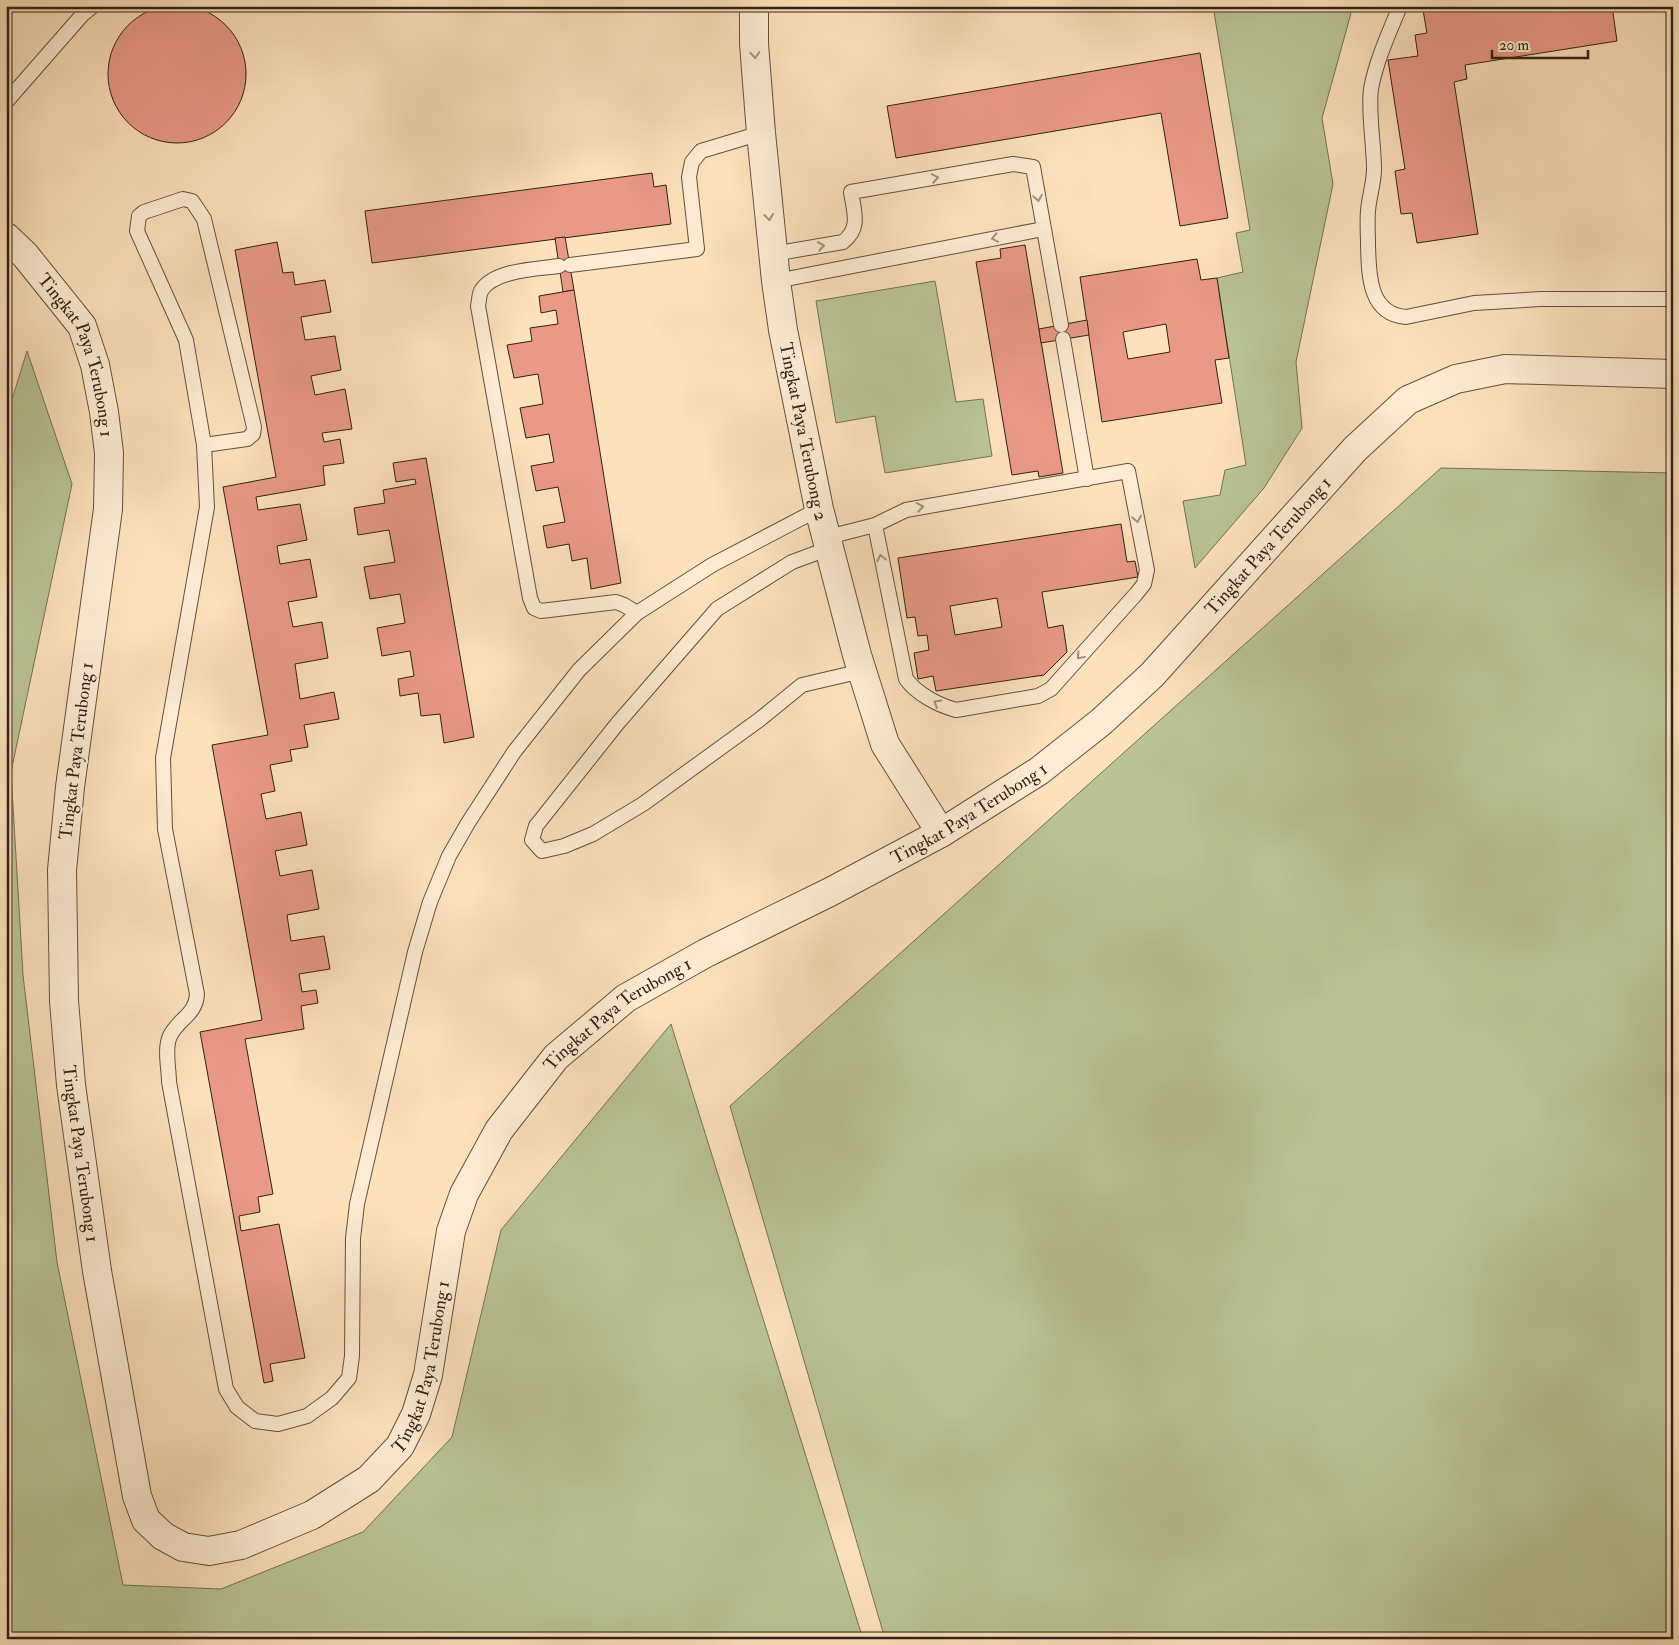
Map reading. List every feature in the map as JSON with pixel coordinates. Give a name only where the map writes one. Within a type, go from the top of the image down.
[{"type":"street","name":"Tingkat Paya Terubong 2","points":[[754,6],[754,44],[761,133],[776,281],[783,330],[819,509],[862,671],[884,744],[941,833]]},
{"type":"street","name":"Tingkat Paya Terubong 1","points":[[6,237],[25,255],[82,326],[95,365],[104,412],[108,453],[108,509],[70,787],[62,870],[64,1000],[71,1085],[97,1271],[137,1496],[146,1520],[163,1536],[183,1547],[209,1551],[241,1545],[312,1515],[369,1479],[400,1446],[416,1414],[428,1375],[452,1231],[464,1194],[499,1130],[556,1057],[626,998],[706,953],[830,892],[941,833],[1039,770],[1101,722],[1152,675],[1355,449],[1408,400],[1456,379],[1505,369],[1673,374]]},
{"type":"lane","points":[[6,102],[83,14],[93,6]]},
{"type":"lane","points":[[1400,6],[1380,58],[1371,90],[1374,172],[1368,212],[1369,274],[1371,287],[1376,299],[1385,309],[1396,316],[1406,317],[1474,302],[1541,298],[1673,299]]},
{"type":"lane","points":[[637,613],[616,602],[541,611],[534,608],[530,598],[478,306],[480,292],[490,281],[501,275],[697,248],[689,176],[692,162],[701,151],[761,133]]},
{"type":"lane","points":[[773,254],[843,242],[851,236],[856,225],[851,192],[1013,164],[1033,167],[1061,325]]},
{"type":"lane","points":[[204,445],[247,439],[253,434],[254,427],[204,219],[192,202],[183,199],[144,212],[139,216],[137,231],[186,340],[204,445],[207,507],[163,758],[165,829],[197,994],[196,1003],[192,1010],[171,1034],[168,1042],[169,1082],[226,1389],[237,1407],[255,1421],[278,1424],[307,1416],[332,1398],[349,1378],[352,1356],[353,1238],[357,1204],[415,952],[430,902],[449,856],[468,823],[514,752],[579,670],[637,613],[712,565],[819,509]]},
{"type":"lane","points":[[776,281],[1043,229]]},
{"type":"lane","points":[[1063,339],[1086,478]]},
{"type":"lane","points":[[862,671],[802,685],[759,720],[643,804],[593,834],[564,846],[542,851],[532,840],[536,826],[617,724],[717,609],[792,562],[829,543],[906,510],[1128,472],[1147,570],[1144,584],[1136,594],[1051,689],[1038,696],[956,710],[943,707],[912,688],[906,679],[874,525]]},
{"type":"green space","points":[[1213,6],[1353,6],[1322,118],[1333,184],[1296,362],[1302,428],[1264,488],[1195,568],[1183,501],[1220,495],[1225,470],[1246,465],[1217,278],[1243,272],[1236,233],[1250,230]]},
{"type":"green space","points":[[935,281],[956,402],[983,399],[992,456],[885,473],[875,416],[836,423],[816,301]]},
{"type":"green space","points":[[27,351],[72,484],[11,772],[23,975],[57,1262],[123,1585],[221,1589],[363,1532],[452,1437],[501,1230],[671,1024],[863,1639],[6,1639],[6,419]]},
{"type":"green space","points":[[1441,468],[1673,473],[1673,1639],[885,1639],[730,1106]]},
{"type":"building","points":[[177,5],[203,10],[226,25],[241,48],[246,74],[241,100],[226,123],[203,138],[177,143],[151,138],[128,123],[113,100],[108,74],[113,48],[128,25],[151,10]]},
{"type":"building","points":[[1445,6],[1612,6],[1617,41],[1465,65],[1467,79],[1454,82],[1478,234],[1417,243],[1412,213],[1401,214],[1395,171],[1405,169],[1388,60],[1418,56],[1415,35],[1427,33],[1423,10]]},
{"type":"building","points":[[1200,53],[1228,218],[1180,226],[1161,113],[896,158],[887,106]]},
{"type":"building","points":[[652,173],[654,187],[666,185],[671,224],[372,263],[365,211]]},
{"type":"building","points":[[565,237],[574,290],[563,292],[555,238]]},
{"type":"building","points":[[277,242],[283,273],[293,272],[295,285],[325,280],[331,312],[301,317],[305,340],[335,336],[341,370],[311,376],[315,395],[345,389],[352,429],[322,433],[324,442],[340,439],[344,463],[323,466],[325,485],[256,497],[258,510],[300,504],[307,540],[277,546],[280,564],[310,559],[317,597],[288,602],[293,627],[322,622],[328,658],[295,664],[300,699],[334,692],[339,719],[304,725],[308,747],[290,750],[292,761],[270,765],[275,791],[261,794],[266,819],[301,812],[307,845],[275,851],[280,876],[312,870],[319,909],[287,915],[291,941],[324,936],[330,969],[299,974],[302,992],[316,990],[318,1003],[301,1006],[304,1029],[245,1039],[273,1194],[258,1197],[260,1212],[239,1216],[241,1231],[279,1224],[305,1358],[270,1364],[273,1381],[264,1383],[200,1032],[262,1020],[212,745],[268,735],[223,487],[276,477],[235,250]]},
{"type":"building","points":[[1025,245],[1063,473],[1039,477],[1038,471],[1012,475],[976,262],[1001,258],[1000,249]]},
{"type":"building","points":[[1197,259],[1201,280],[1217,278],[1229,358],[1215,360],[1222,403],[1102,422],[1080,277]],"holes":[[[1166,324],[1170,352],[1128,359],[1123,332]]]},
{"type":"building","points":[[574,290],[621,583],[591,589],[587,558],[572,561],[569,544],[547,548],[543,526],[565,522],[558,487],[536,491],[531,466],[554,462],[549,434],[526,438],[520,408],[543,404],[538,374],[514,378],[507,345],[532,341],[530,328],[558,324],[556,310],[541,313],[539,296]]},
{"type":"building","points":[[1087,320],[1089,335],[1041,343],[1039,329]]},
{"type":"building","points":[[426,458],[474,737],[444,743],[440,714],[421,716],[418,693],[400,696],[398,679],[414,676],[410,651],[382,656],[377,628],[405,623],[400,594],[370,599],[364,567],[395,562],[389,530],[358,535],[354,508],[385,503],[383,490],[416,484],[415,479],[396,482],[393,463]]},
{"type":"building","points":[[1121,524],[1127,562],[1135,561],[1138,577],[1042,592],[1048,628],[1063,625],[1067,652],[1044,675],[936,691],[933,676],[918,679],[914,653],[929,650],[927,635],[918,636],[915,617],[907,618],[898,558]],"holes":[[[997,598],[1002,627],[955,635],[950,606]]]}]
